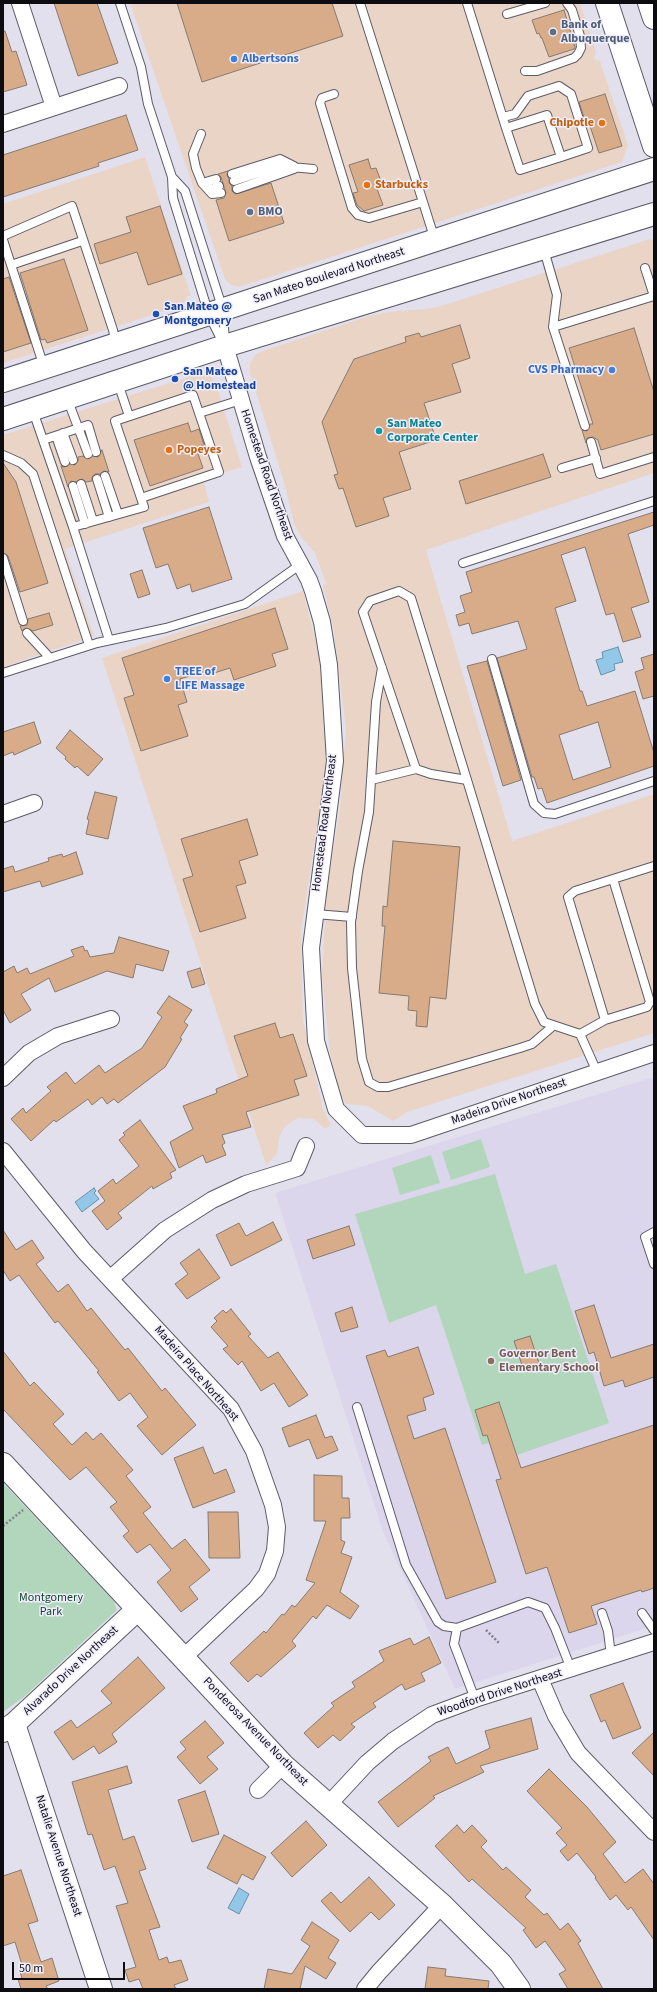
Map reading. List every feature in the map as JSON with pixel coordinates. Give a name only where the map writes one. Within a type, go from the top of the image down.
[{"type":"main road","points":[[607,3],[654,146]]},
{"type":"main road","points":[[649,3],[654,18]]},
{"type":"main road","name":"San Mateo Boulevard Northeast","points":[[3,381],[654,169]]},
{"type":"main road","points":[[3,419],[225,346],[654,214]]},
{"type":"main road","name":"Ponderosa Avenue Northeast","points":[[3,1464],[283,1765],[442,1905],[501,1964],[519,1989]]},
{"type":"main road","name":"Alvarado Drive Northeast","points":[[9,1727],[138,1609]]},
{"type":"main road","name":"Natalie Avenue Northeast","points":[[9,1727],[101,1989]]},
{"type":"street","points":[[20,3],[54,107]]},
{"type":"street","points":[[3,124],[119,86]]},
{"type":"street","name":"Homestead Road Northeast","points":[[225,346],[258,457],[285,536],[309,580],[322,622],[329,665],[335,761],[311,948],[316,1041],[336,1109],[362,1135]]},
{"type":"street","points":[[3,814],[34,803]]},
{"type":"street","points":[[3,1078],[29,1053],[58,1036],[111,1019]]},
{"type":"street","name":"Madeira Drive Northeast","points":[[362,1135],[411,1135],[654,1053]]},
{"type":"street","points":[[110,1279],[164,1230],[212,1200],[246,1184],[297,1168],[306,1146]]},
{"type":"street","name":"Madeira Place Northeast","points":[[3,1151],[84,1251],[231,1409],[254,1451],[273,1505],[277,1527],[275,1551],[266,1574],[256,1589],[184,1657]]},
{"type":"street","name":"Woodford Drive Northeast","points":[[328,1805],[367,1763],[393,1741],[432,1716],[475,1699],[654,1642]]},
{"type":"street","points":[[540,1679],[556,1716],[578,1753],[654,1832]]},
{"type":"street","points":[[258,1790],[283,1765]]},
{"type":"street","points":[[365,1989],[442,1905]]},
{"type":"lane","points":[[120,3],[141,67],[148,104],[172,177],[173,198],[216,312],[225,346]]},
{"type":"lane","points":[[360,3],[436,241]]},
{"type":"lane","points":[[467,3],[506,128],[520,170],[588,148],[571,94],[559,86],[528,96],[515,114],[503,117]]},
{"type":"lane","points":[[507,14],[546,3]]},
{"type":"lane","points":[[525,71],[537,71],[574,58],[578,54],[581,48],[580,36],[572,10],[567,3]]},
{"type":"lane","points":[[334,94],[322,98],[320,103],[352,208],[358,214],[368,218],[423,202]]},
{"type":"lane","points":[[506,128],[547,115],[561,157]]},
{"type":"lane","points":[[201,134],[193,154],[196,168],[202,183],[212,188],[219,186]]},
{"type":"lane","points":[[235,181],[280,166],[313,168]]},
{"type":"lane","points":[[172,177],[185,191],[225,346]]},
{"type":"lane","points":[[3,236],[72,206],[113,330],[116,345]]},
{"type":"lane","points":[[3,240],[44,368]]},
{"type":"lane","points":[[11,265],[82,240]]},
{"type":"lane","points":[[543,248],[557,295],[554,327],[585,426]]},
{"type":"lane","points":[[554,327],[654,296],[645,268]]},
{"type":"lane","points":[[117,382],[129,416]]},
{"type":"lane","points":[[73,527],[144,507],[115,421],[193,395],[219,472],[141,498]]},
{"type":"lane","points":[[67,398],[88,454]]},
{"type":"lane","points":[[199,413],[241,400]]},
{"type":"lane","points":[[33,409],[109,640]]},
{"type":"lane","points":[[43,440],[88,425],[96,452]]},
{"type":"lane","points":[[60,434],[69,461]]},
{"type":"lane","points":[[591,442],[600,474],[654,457]]},
{"type":"lane","points":[[5,455],[21,462],[33,474],[89,645]]},
{"type":"lane","points":[[562,468],[596,458]]},
{"type":"lane","points":[[105,476],[118,514]]},
{"type":"lane","points":[[97,479],[109,517]]},
{"type":"lane","points":[[77,485],[89,522]]},
{"type":"lane","points":[[463,563],[654,501]]},
{"type":"lane","points":[[3,558],[23,621]]},
{"type":"lane","points":[[3,673],[89,645],[166,628],[245,604],[300,564]]},
{"type":"lane","points":[[416,769],[363,612],[370,600],[399,591],[411,598],[535,1004],[544,1022],[580,1034],[605,1020],[647,1008],[650,1002],[613,879]]},
{"type":"lane","points":[[27,633],[50,658]]},
{"type":"lane","points":[[492,659],[534,804],[544,813],[555,814],[654,781]]},
{"type":"lane","points":[[382,667],[376,702],[369,812],[358,871],[352,917],[352,968],[362,1059],[369,1082],[378,1087],[388,1087],[532,1044],[553,1026]]},
{"type":"lane","points":[[371,780],[416,769],[431,774],[467,780]]},
{"type":"lane","points":[[605,1020],[568,897],[574,891],[654,866]]},
{"type":"lane","points":[[315,914],[352,917]]},
{"type":"lane","points":[[580,1034],[597,1072]]},
{"type":"lane","points":[[654,1232],[645,1237],[654,1264]]},
{"type":"lane","points":[[357,1407],[406,1565],[438,1622],[444,1626],[457,1628],[528,1602],[545,1608],[555,1628],[571,1669]]},
{"type":"lane","points":[[602,1613],[608,1631],[612,1656]]},
{"type":"lane","points":[[642,1613],[654,1630]]},
{"type":"lane","points":[[457,1628],[454,1644],[475,1699]]},
{"type":"path","points":[[3,1526],[26,1507]]},
{"type":"path","points":[[484,1628],[499,1643]]},
{"type":"shaded area","points":[[130,3],[580,3],[596,51],[594,59],[600,61],[628,145],[622,162],[239,287],[231,285],[225,279]]},
{"type":"shaded area","points":[[145,157],[191,296],[187,296],[184,303],[174,308],[3,363],[3,204]]},
{"type":"shaded area","points":[[650,239],[654,241],[654,473],[426,550],[512,841],[654,794],[654,1033],[407,1112],[393,1121],[368,1106],[346,1104],[340,1094],[330,1053],[322,976],[326,898],[340,808],[346,729],[334,631],[323,586],[326,583],[315,553],[301,537],[294,523],[284,482],[250,373],[250,363],[256,354],[266,350],[372,315],[441,306]]},
{"type":"shaded area","points":[[201,373],[208,374],[215,381],[242,467],[203,479],[209,502],[65,549],[94,636],[3,667],[3,435]]},
{"type":"shaded area","points":[[303,591],[323,671],[327,760],[301,932],[303,1021],[323,1109],[331,1125],[325,1129],[314,1119],[298,1118],[285,1126],[279,1138],[277,1154],[266,1165],[102,658]]},
{"type":"shaded area","name":"Governor Bent Elementary School","points":[[654,1077],[654,1626],[455,1689],[382,1529],[275,1193]]},
{"type":"green space","points":[[481,1139],[490,1167],[451,1180],[442,1152]]},
{"type":"green space","points":[[431,1155],[440,1183],[400,1195],[392,1168]]},
{"type":"green space","points":[[495,1174],[525,1274],[556,1264],[609,1423],[517,1455],[511,1436],[482,1445],[436,1305],[389,1323],[355,1214]]},
{"type":"green space","name":"Montgomery Park","points":[[3,1483],[114,1601],[117,1610],[24,1697],[3,1712]]},
{"type":"water","points":[[618,647],[623,662],[614,664],[615,670],[601,675],[596,660],[603,658],[602,652]]},
{"type":"water","points":[[94,1188],[96,1191],[94,1193],[99,1199],[82,1212],[75,1202]]},
{"type":"water","points":[[239,1888],[249,1894],[239,1914],[228,1908]]},
{"type":"building","points":[[54,3],[97,3],[118,63],[78,76]]},
{"type":"building","name":"Albertsons","points":[[177,3],[332,3],[343,36],[202,82]]},
{"type":"building","name":"Bank of Albuquerque","points":[[564,10],[575,47],[574,49],[549,57],[542,38],[539,33],[537,34],[532,20]]},
{"type":"building","points":[[3,31],[5,31],[12,52],[16,51],[27,85],[3,92]]},
{"type":"building","name":"Chipotle","points":[[605,94],[622,146],[599,153],[589,123],[586,124],[579,102]]},
{"type":"building","points":[[126,115],[138,150],[98,163],[99,166],[3,197],[3,155]]},
{"type":"building","name":"Starbucks","points":[[368,159],[371,169],[376,168],[382,184],[376,186],[383,205],[364,211],[357,205],[353,193],[358,192],[349,165]]},
{"type":"building","name":"BMO","points":[[228,171],[227,175],[229,183],[232,186],[232,191],[236,194],[271,183],[284,223],[229,241],[216,200],[224,198],[226,193],[221,177],[218,174]]},
{"type":"building","points":[[160,206],[182,274],[148,285],[137,252],[100,264],[94,244],[131,232],[126,217]]},
{"type":"building","points":[[64,259],[88,330],[47,343],[45,339],[41,340],[20,273]]},
{"type":"building","points":[[9,277],[31,343],[3,352],[3,279]]},
{"type":"building","name":"San Mateo Corporate Center","points":[[460,325],[470,358],[452,364],[461,392],[424,403],[436,440],[399,452],[411,489],[383,498],[389,516],[356,527],[343,488],[339,489],[334,475],[338,474],[322,422],[354,359],[406,342],[405,337],[419,333],[421,337]]},
{"type":"building","name":"CVS Pharmacy","points":[[634,328],[654,392],[654,434],[601,450],[598,440],[593,437],[587,438],[586,443],[582,430],[587,431],[590,424],[593,424],[569,348]]},
{"type":"building","points":[[188,423],[191,432],[199,429],[204,445],[196,448],[203,468],[150,486],[134,440]]},
{"type":"building","points":[[102,450],[109,472],[104,471],[100,474],[95,474],[92,477],[92,481],[86,482],[82,479],[76,482],[71,481],[68,487],[61,466],[64,467],[70,464],[75,465],[78,461],[78,457],[83,456],[87,459],[93,456],[98,457]]},
{"type":"building","points":[[543,454],[551,477],[466,504],[459,481]]},
{"type":"building","points":[[3,463],[16,482],[48,583],[20,592],[8,556],[3,553]]},
{"type":"building","points":[[209,507],[232,579],[192,592],[190,584],[177,589],[168,564],[156,568],[143,528]]},
{"type":"building","points":[[654,512],[654,525],[628,534],[649,602],[631,608],[641,637],[623,642],[614,613],[606,615],[585,547],[561,555],[576,601],[555,608],[580,691],[582,691],[587,706],[635,691],[654,753],[654,766],[547,803],[542,788],[538,789],[534,777],[532,777],[497,658],[527,649],[518,621],[472,634],[469,623],[459,626],[456,615],[465,612],[460,596],[472,592],[466,572]],"holes":[[[598,722],[611,767],[573,780],[559,735]]]},
{"type":"building","points":[[142,570],[150,594],[138,598],[130,574]]},
{"type":"building","points":[[275,608],[288,649],[272,654],[276,666],[234,680],[230,668],[214,673],[213,669],[180,679],[187,702],[178,705],[188,736],[141,751],[124,698],[134,695],[122,658]]},
{"type":"building","points":[[49,613],[53,625],[33,631],[26,628],[22,631],[20,626],[27,625],[28,619]]},
{"type":"building","points":[[654,654],[654,696],[643,699],[635,672],[644,669],[641,658]]},
{"type":"building","points":[[487,661],[521,780],[503,786],[467,666]]},
{"type":"building","points":[[34,722],[41,743],[14,755],[13,752],[3,756],[3,732]]},
{"type":"building","points":[[70,730],[103,759],[88,776],[77,766],[75,768],[56,748]]},
{"type":"building","points":[[95,792],[117,797],[108,839],[86,834],[89,820],[87,819]]},
{"type":"building","points":[[247,819],[258,855],[239,861],[246,883],[236,886],[246,918],[200,932],[183,879],[193,876],[181,839]]},
{"type":"building","points":[[393,841],[460,847],[446,999],[430,997],[427,1027],[416,1026],[417,1011],[408,1010],[409,996],[379,993],[385,926],[382,926],[383,906],[387,907]]},
{"type":"building","points":[[76,852],[83,874],[42,887],[40,881],[3,892],[3,869],[13,866],[15,872],[49,861],[48,858],[62,854],[63,857]]},
{"type":"building","points":[[119,937],[169,951],[163,971],[136,964],[133,978],[107,971],[55,992],[49,978],[21,994],[31,1010],[10,1023],[3,1010],[3,972],[14,966],[17,973],[27,968],[30,974],[74,956],[71,950],[83,946],[85,951],[87,950],[90,957],[114,953]]},
{"type":"building","points":[[200,968],[205,984],[192,988],[187,972]]},
{"type":"building","points":[[169,996],[192,1010],[184,1022],[188,1025],[180,1038],[182,1039],[165,1067],[118,1103],[114,1099],[107,1104],[102,1097],[92,1105],[88,1099],[56,1122],[54,1120],[31,1141],[11,1119],[23,1108],[26,1113],[51,1091],[47,1087],[66,1072],[75,1084],[99,1065],[105,1073],[142,1048],[162,1017],[157,1013]]},
{"type":"building","points":[[275,1023],[280,1038],[293,1034],[307,1076],[294,1080],[299,1095],[246,1112],[251,1127],[222,1135],[225,1143],[222,1145],[226,1155],[206,1163],[203,1155],[179,1168],[170,1142],[193,1129],[183,1106],[217,1093],[216,1089],[248,1076],[234,1036]]},
{"type":"building","points":[[140,1120],[176,1170],[170,1173],[172,1178],[153,1189],[152,1186],[118,1213],[122,1218],[107,1230],[92,1211],[105,1201],[98,1191],[113,1179],[116,1184],[139,1166],[119,1140],[125,1135],[123,1133]]},
{"type":"building","points":[[273,1222],[282,1240],[231,1266],[216,1235],[239,1223],[246,1236]]},
{"type":"building","points":[[349,1226],[355,1245],[313,1259],[307,1240]]},
{"type":"building","points":[[3,1230],[16,1250],[32,1240],[44,1258],[36,1264],[58,1292],[68,1284],[87,1311],[91,1308],[125,1350],[128,1348],[162,1391],[165,1388],[196,1425],[162,1455],[137,1426],[148,1417],[130,1393],[119,1401],[97,1372],[99,1371],[58,1321],[55,1323],[19,1275],[10,1281],[3,1270]]},
{"type":"building","points":[[199,1249],[220,1278],[187,1299],[175,1284],[188,1274],[180,1263]]},
{"type":"building","points":[[594,1305],[611,1358],[654,1344],[654,1377],[625,1387],[623,1380],[604,1386],[594,1352],[589,1354],[575,1311]]},
{"type":"building","points":[[352,1307],[358,1327],[341,1332],[335,1313]]},
{"type":"building","points":[[231,1309],[251,1334],[248,1336],[268,1358],[278,1352],[308,1395],[289,1407],[274,1383],[261,1391],[242,1361],[238,1365],[223,1349],[228,1346],[211,1327],[217,1321],[214,1318],[223,1310],[226,1313]]},
{"type":"building","points":[[530,1336],[540,1366],[524,1371],[514,1341]]},
{"type":"building","points":[[418,1347],[434,1394],[423,1398],[426,1410],[407,1416],[414,1439],[445,1428],[496,1582],[446,1599],[366,1356],[385,1350],[388,1357]]},
{"type":"building","points":[[3,1351],[30,1386],[34,1382],[64,1414],[53,1424],[72,1445],[86,1432],[93,1440],[101,1433],[133,1470],[126,1476],[151,1507],[143,1513],[172,1549],[185,1539],[210,1570],[189,1587],[198,1599],[181,1612],[157,1582],[171,1570],[150,1544],[137,1553],[123,1536],[129,1531],[110,1507],[117,1502],[86,1467],[70,1480],[3,1409]]},
{"type":"building","points":[[499,1402],[521,1468],[654,1425],[654,1588],[642,1592],[641,1590],[591,1606],[597,1624],[569,1633],[547,1567],[526,1574],[496,1480],[501,1479],[487,1435],[483,1436],[475,1410]]},
{"type":"building","points":[[316,1415],[325,1438],[332,1436],[338,1450],[317,1459],[309,1439],[289,1447],[282,1428]]},
{"type":"building","points":[[203,1447],[214,1474],[226,1469],[235,1492],[193,1508],[174,1458]]},
{"type":"building","points":[[314,1475],[342,1476],[342,1498],[349,1498],[350,1518],[341,1518],[341,1540],[345,1542],[341,1553],[352,1557],[340,1592],[359,1606],[350,1619],[327,1605],[316,1619],[313,1616],[292,1641],[296,1646],[261,1677],[257,1674],[248,1682],[230,1663],[264,1631],[266,1633],[282,1614],[284,1615],[292,1605],[295,1607],[315,1583],[306,1580],[326,1521],[314,1521]]},
{"type":"building","points":[[208,1512],[238,1512],[240,1558],[209,1558]]},
{"type":"building","points":[[429,1637],[441,1663],[421,1673],[425,1681],[405,1690],[402,1684],[373,1703],[376,1707],[351,1724],[355,1727],[340,1741],[333,1735],[318,1748],[304,1733],[334,1706],[331,1703],[355,1687],[352,1682],[384,1661],[379,1651],[410,1638],[414,1645]]},
{"type":"building","points":[[138,1657],[165,1688],[112,1734],[117,1742],[99,1754],[94,1746],[73,1760],[54,1732],[71,1720],[77,1728],[112,1703],[101,1691]]},
{"type":"building","points":[[623,1683],[641,1728],[613,1739],[605,1720],[601,1722],[590,1695]]},
{"type":"building","points":[[531,1718],[538,1749],[480,1766],[484,1772],[433,1796],[435,1798],[398,1827],[378,1802],[431,1761],[428,1757],[448,1747],[456,1764],[490,1748],[485,1731]]},
{"type":"building","points":[[205,1721],[224,1743],[207,1757],[218,1769],[200,1784],[177,1757],[186,1749],[180,1742]]},
{"type":"building","points":[[654,1732],[654,1776],[632,1753]]},
{"type":"building","points":[[127,1766],[132,1783],[108,1790],[123,1840],[134,1836],[146,1869],[139,1871],[160,1927],[149,1930],[159,1960],[167,1957],[169,1963],[181,1960],[188,1980],[174,1985],[176,1989],[143,1989],[139,1979],[129,1982],[125,1970],[136,1967],[116,1906],[128,1903],[115,1866],[104,1870],[92,1834],[88,1835],[72,1782]]},
{"type":"building","points":[[549,1769],[587,1807],[616,1842],[603,1854],[625,1883],[643,1869],[654,1884],[654,1940],[631,1907],[628,1910],[616,1895],[610,1900],[595,1878],[596,1877],[577,1853],[568,1861],[560,1851],[567,1845],[556,1833],[562,1828],[527,1791]]},
{"type":"building","points":[[205,1791],[219,1834],[192,1842],[178,1800]]},
{"type":"building","points":[[306,1821],[327,1845],[292,1877],[271,1853]]},
{"type":"building","points":[[457,1825],[464,1833],[472,1825],[487,1841],[481,1847],[503,1870],[506,1867],[531,1890],[525,1897],[544,1915],[547,1913],[560,1930],[568,1923],[581,1941],[578,1943],[603,1989],[568,1989],[559,1974],[566,1970],[545,1941],[536,1948],[523,1930],[526,1928],[472,1879],[469,1882],[435,1846]]},
{"type":"building","points":[[224,1835],[266,1857],[253,1880],[242,1874],[237,1884],[207,1868]]},
{"type":"building","points":[[21,1870],[38,1921],[28,1924],[41,1962],[52,1958],[59,1981],[46,1986],[48,1989],[21,1989],[18,1979],[22,1978],[19,1969],[23,1968],[15,1942],[3,1946],[3,1876]]},
{"type":"building","points":[[369,1877],[395,1905],[379,1920],[371,1912],[350,1932],[321,1901],[331,1892],[341,1903]]},
{"type":"building","points":[[312,1922],[339,1940],[328,1958],[336,1963],[326,1979],[305,1966],[300,1989],[264,1989],[268,1969],[292,1974],[310,1946],[301,1940]]},
{"type":"building","points":[[428,1967],[446,1969],[445,1976],[489,1981],[488,1989],[425,1989]]},
{"type":"place","name":"Bank of Albuquerque","points":[[553,32]]},
{"type":"place","name":"Albertsons","points":[[234,59]]},
{"type":"place","name":"Chipotle","points":[[602,123]]},
{"type":"place","name":"Starbucks","points":[[367,185]]},
{"type":"place","name":"BMO","points":[[250,212]]},
{"type":"place","name":"San Mateo @ Montgomery","points":[[156,314]]},
{"type":"place","name":"CVS Pharmacy","points":[[612,370]]},
{"type":"place","name":"San Mateo @ Homestead","points":[[175,379]]},
{"type":"place","name":"San Mateo Corporate Center","points":[[379,431]]},
{"type":"place","name":"Popeyes","points":[[169,450]]},
{"type":"place","name":"TREE of LIFE Massage","points":[[167,679]]},
{"type":"place","name":"Governor Bent Elementary School","points":[[491,1361]]}]
